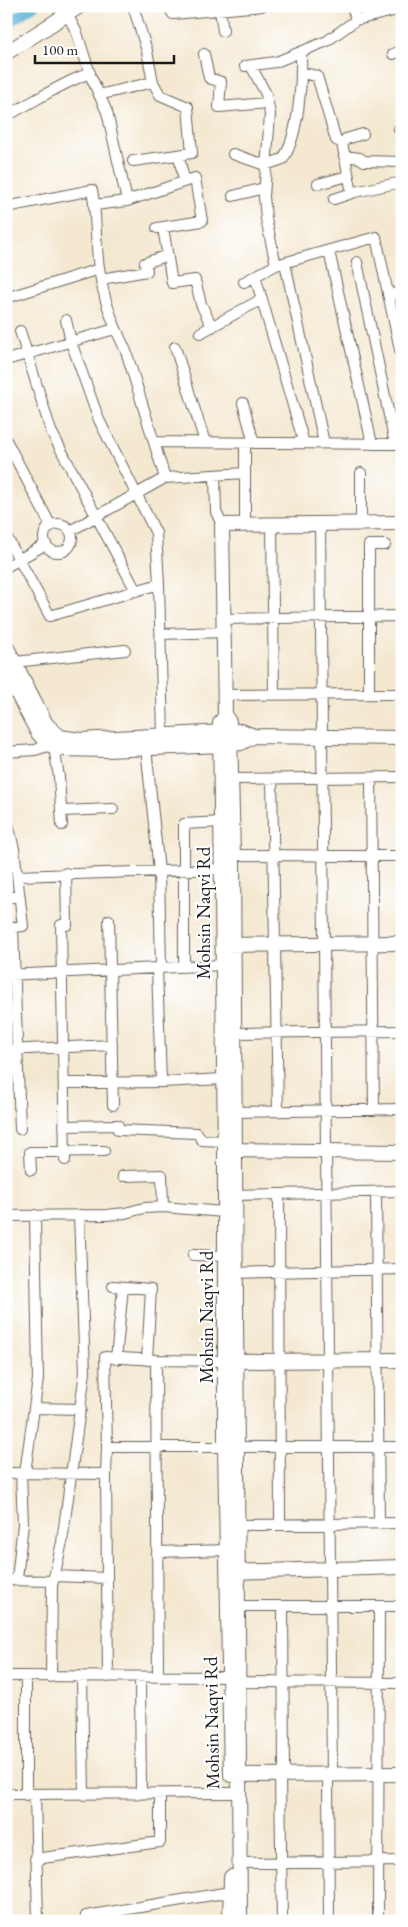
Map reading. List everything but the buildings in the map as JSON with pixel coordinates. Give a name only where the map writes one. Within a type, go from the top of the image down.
[{"type":"street","points":[[6,53],[80,6]]},
{"type":"street","points":[[133,6],[147,50],[153,82],[160,95],[188,107],[192,153],[133,161]]},
{"type":"street","points":[[168,6],[173,14],[262,6]]},
{"type":"street","points":[[352,6],[356,20]]},
{"type":"street","points":[[324,443],[281,264],[266,219],[264,188],[270,114],[268,103],[266,94],[247,66],[276,62],[301,53],[327,41],[356,20],[402,9]]},
{"type":"street","points":[[220,10],[223,31]]},
{"type":"street","points":[[67,14],[77,33],[90,74],[107,112],[127,200]]},
{"type":"street","points":[[232,154],[265,165],[282,159],[287,152],[293,134],[302,73],[301,53]]},
{"type":"street","points":[[204,54],[209,78],[222,82],[219,107],[268,103]]},
{"type":"street","points":[[302,73],[316,76],[336,140],[342,143]]},
{"type":"street","points":[[6,116],[56,90],[69,80],[90,74]]},
{"type":"street","points":[[99,95],[153,82]]},
{"type":"street","points":[[342,143],[346,139],[364,134]]},
{"type":"street","points":[[342,143],[352,193]]},
{"type":"street","points":[[179,156],[184,181]]},
{"type":"street","points":[[344,156],[360,158],[364,161],[402,162]]},
{"type":"street","points":[[318,184],[348,176]]},
{"type":"street","points":[[95,205],[127,200],[195,178],[202,221],[160,227],[168,255],[172,283],[195,280],[201,304],[212,327]]},
{"type":"street","points":[[334,199],[402,182]]},
{"type":"street","points":[[233,196],[264,188]]},
{"type":"street","points":[[6,207],[92,190],[95,205],[100,274],[115,329],[126,351],[165,478]]},
{"type":"street","points":[[244,282],[281,264],[376,237],[402,359]]},
{"type":"street","points":[[329,250],[372,444]]},
{"type":"street","points":[[6,298],[100,274],[147,271],[145,263],[168,255]]},
{"type":"street","points":[[154,442],[399,444],[357,262]]},
{"type":"street","points":[[255,276],[304,443]]},
{"type":"street","points":[[388,295],[402,292]]},
{"type":"street","points":[[200,333],[262,300]]},
{"type":"street","points":[[66,320],[71,342],[99,420],[135,495],[156,533],[161,634],[163,736]]},
{"type":"street","points":[[6,360],[115,329]]},
{"type":"street","points":[[20,331],[51,430],[136,591]]},
{"type":"street","points":[[176,347],[205,442]]},
{"type":"street","points":[[243,403],[250,443],[245,473],[245,524]]},
{"type":"street","points":[[6,440],[51,526]]},
{"type":"street","points":[[361,472],[361,523]]},
{"type":"street","points":[[70,531],[165,478],[245,473]]},
{"type":"street","points":[[215,475],[216,512],[222,525],[402,523]]},
{"type":"street","points":[[272,524],[274,695]]},
{"type":"street","points":[[320,524],[330,1524],[329,1921]]},
{"type":"street","points":[[64,525],[70,531],[70,544],[64,550],[52,550],[46,544],[45,532],[51,526],[64,525]]},
{"type":"street","name":"Mohsin Naqvi Rd","points":[[222,525],[226,695],[225,716],[220,723],[225,738],[232,779],[233,855],[228,945],[222,965],[224,1079],[229,1147],[236,1195],[231,1273],[232,1447],[227,1550],[239,1606],[234,1679]]},
{"type":"street","points":[[6,536],[50,616],[159,584]]},
{"type":"street","points":[[6,567],[46,544]]},
{"type":"street","points":[[369,694],[368,545],[385,545]]},
{"type":"street","points":[[161,634],[273,618],[402,616]]},
{"type":"street","points":[[6,646],[11,667],[38,733],[52,746],[69,751],[146,748],[225,738],[241,731],[254,736],[402,738]]},
{"type":"street","points":[[11,667],[125,650]]},
{"type":"street","points":[[11,667],[46,724],[60,737],[81,740],[163,736],[225,738]]},
{"type":"street","points":[[226,695],[402,694]]},
{"type":"street","name":"Mohsin Naqvi Rd","points":[[225,738],[221,822],[222,869],[234,1033],[235,1112],[229,1147],[224,1212],[225,1256],[231,1273]]},
{"type":"street","points":[[6,752],[36,750],[52,746]]},
{"type":"street","points":[[52,746],[62,825]]},
{"type":"street","points":[[146,748],[159,871],[161,1082]]},
{"type":"street","points":[[232,779],[402,777]]},
{"type":"street","points":[[371,778],[374,1110]]},
{"type":"street","points":[[272,779],[278,1111]]},
{"type":"street","points":[[61,811],[113,809]]},
{"type":"street","points":[[6,816],[14,849],[23,926],[13,927],[10,975],[11,1050],[20,1129]]},
{"type":"street","points":[[184,966],[184,824],[221,822]]},
{"type":"street","points":[[233,855],[402,856]]},
{"type":"street","points":[[18,876],[222,869]]},
{"type":"street","points":[[65,1156],[61,925],[67,925],[66,873]]},
{"type":"street","points":[[6,898],[20,897]]},
{"type":"street","points":[[109,920],[113,1105]]},
{"type":"street","points":[[228,945],[402,943]]},
{"type":"street","points":[[10,975],[222,965]]},
{"type":"street","points":[[234,1033],[402,1031]]},
{"type":"street","points":[[11,1050],[112,1045]]},
{"type":"street","points":[[64,1083],[224,1079]]},
{"type":"street","points":[[235,1112],[402,1110]]},
{"type":"street","points":[[64,1126],[118,1125],[118,1130],[197,1133],[202,1140],[229,1147],[402,1152]]},
{"type":"street","points":[[32,1170],[30,1152],[65,1156],[104,1151]]},
{"type":"street","points":[[123,1176],[162,1175],[163,1207]]},
{"type":"street","points":[[376,1192],[379,1523]]},
{"type":"street","points":[[236,1195],[402,1192]]},
{"type":"street","points":[[279,1194],[280,1524]]},
{"type":"street","points":[[6,1216],[107,1215],[144,1208],[163,1207],[224,1212]]},
{"type":"street","points":[[35,1215],[38,1379],[23,1473],[23,1524],[12,1580],[107,1578]]},
{"type":"street","points":[[51,1676],[54,1578],[62,1542],[85,1372],[79,1215]]},
{"type":"street","points":[[193,1256],[225,1256]]},
{"type":"street","points":[[231,1273],[402,1269]]},
{"type":"street","points":[[116,1359],[118,1286],[151,1289],[151,1360],[157,1447],[158,1677]]},
{"type":"street","points":[[108,1677],[105,1357],[116,1359],[231,1361],[402,1360]]},
{"type":"street","points":[[34,1408],[81,1409]]},
{"type":"street","points":[[107,1447],[402,1447]]},
{"type":"street","name":"Mohsin Naqvi Rd","points":[[232,1447],[239,1525],[233,1572],[240,1921]]},
{"type":"street","points":[[6,1473],[106,1474]]},
{"type":"street","points":[[239,1525],[402,1523]]},
{"type":"street","points":[[157,1552],[227,1550]]},
{"type":"street","points":[[233,1572],[402,1568]]},
{"type":"street","points":[[239,1606],[402,1606]]},
{"type":"street","points":[[282,1921],[283,1606]]},
{"type":"street","points":[[378,1921],[379,1606]]},
{"type":"street","points":[[6,1676],[158,1677],[283,1682],[402,1683]]},
{"type":"street","points":[[26,1676],[30,1795],[36,1859],[38,1921]]},
{"type":"street","points":[[82,1676],[84,1795]]},
{"type":"street","points":[[140,1677],[141,1794]]},
{"type":"street","points":[[236,1775],[402,1774]]},
{"type":"street","name":"Mohsin Naqvi Rd","points":[[230,1921],[232,1793],[236,1775]]},
{"type":"street","points":[[6,1794],[232,1793]]},
{"type":"street","points":[[36,1859],[160,1842],[160,1794]]},
{"type":"street","points":[[240,1863],[402,1861]]},
{"type":"street","points":[[86,1916],[108,1916],[230,1892]]},
{"type":"waterway","points":[[6,24],[34,6]]}]
